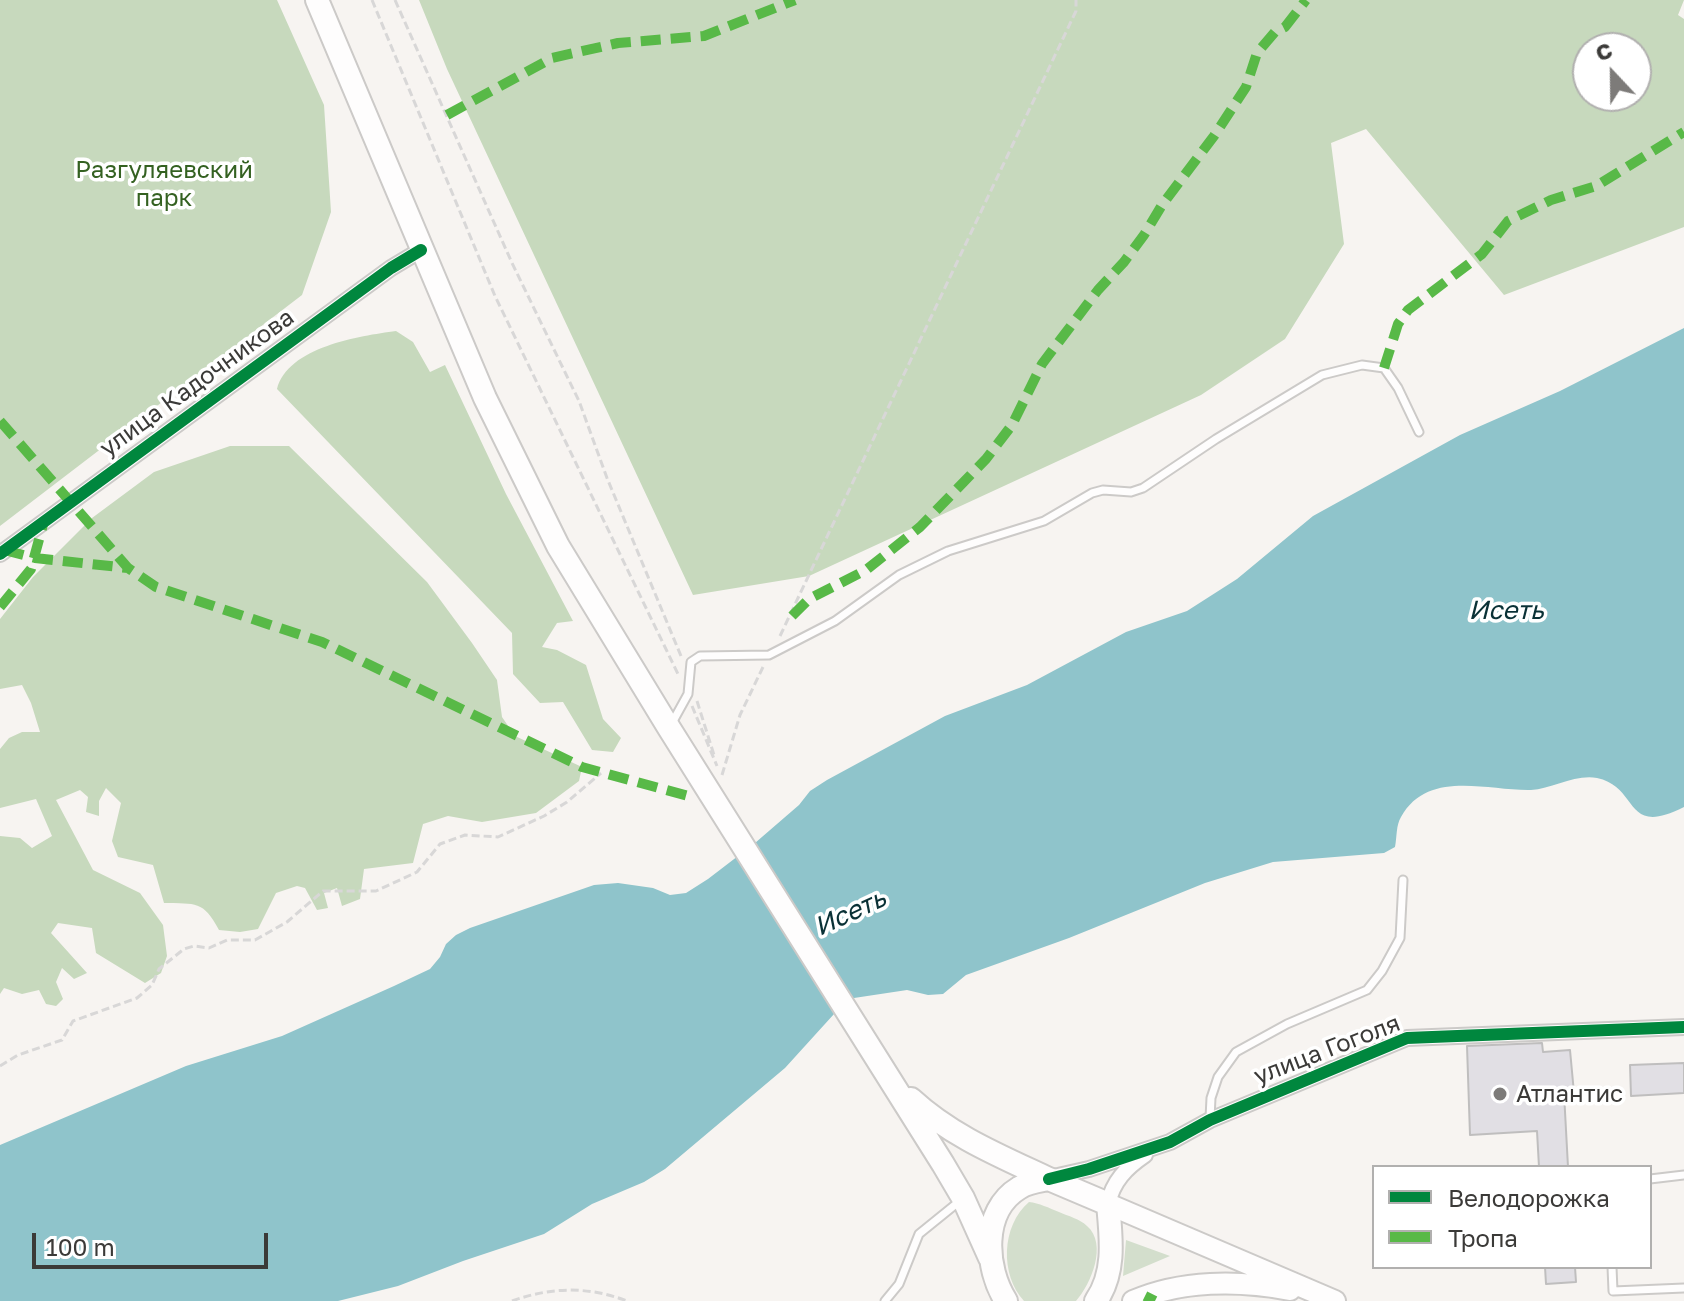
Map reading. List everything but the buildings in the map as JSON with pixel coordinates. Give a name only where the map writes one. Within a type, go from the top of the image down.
[{"type":"main road","points":[[317,0],[485,398],[537,505],[582,588],[669,728],[714,783],[871,1053],[963,1198],[990,1258],[1001,1294]]},
{"type":"main road","points":[[871,1053],[907,1095],[949,1129],[990,1152],[1330,1299]]},
{"type":"main road","points":[[990,1258],[992,1229],[1001,1206],[1017,1189],[1049,1179]]},
{"type":"main road","points":[[1096,1301],[1110,1270],[1108,1204]]},
{"type":"main road","points":[[1133,1301],[1188,1286],[1224,1282],[1274,1294],[1330,1299]]},
{"type":"street","name":"улица Кадочникова","points":[[0,554],[391,268],[421,250]]},
{"type":"street","name":"улица Гоголя","points":[[1049,1179],[1170,1142],[1210,1120],[1407,1038],[1684,1027]]},
{"type":"street","points":[[1108,1204],[1118,1178],[1142,1156],[1170,1142]]},
{"type":"lane","points":[[669,728],[688,694],[691,662],[700,656],[769,655],[835,621],[899,575],[948,551],[1044,521],[1092,493],[1103,490],[1131,492],[1143,488],[1204,446],[1322,375],[1362,365],[1384,368],[1398,388],[1419,432]]},
{"type":"lane","points":[[1210,1120],[1211,1098],[1218,1077],[1236,1052],[1287,1024],[1367,990],[1375,981],[1400,938],[1403,880]]},
{"type":"lane","points":[[1652,1179],[1684,1175]]},
{"type":"lane","points":[[885,1301],[899,1284],[919,1234],[963,1198]]},
{"type":"lane","points":[[1612,1269],[1613,1291],[1684,1288]]},
{"type":"path","points":[[372,0],[495,296],[688,694],[714,783]]},
{"type":"path","points":[[395,0],[512,263],[579,401],[607,478],[689,676],[714,783]]},
{"type":"path","points":[[714,783],[740,715],[792,616],[1076,11],[1076,0]]},
{"type":"path","points":[[0,1066],[18,1055],[62,1040],[73,1021],[137,998],[152,985],[159,969],[184,949],[194,946],[209,948],[227,940],[255,940],[287,922],[323,891],[376,891],[417,872],[440,844],[465,835],[498,837],[567,802],[601,773]]},
{"type":"path","points":[[512,1301],[577,1288],[611,1294],[627,1301]]},
{"type":"green space","name":"Разгуляевский парк","points":[[0,0],[277,0],[324,105],[331,212],[302,295],[0,526]]},
{"type":"green space","points":[[419,0],[1684,0],[1678,15],[1684,19],[1684,227],[1504,295],[1366,129],[1331,143],[1344,244],[1285,339],[1201,395],[809,576],[693,595],[447,69]]},
{"type":"green space","points":[[396,331],[413,342],[430,372],[445,365],[506,494],[573,621],[557,623],[542,647],[557,650],[586,665],[603,719],[621,738],[613,752],[592,750],[563,702],[540,703],[513,674],[512,633],[277,389],[295,363],[310,354],[345,340]]},
{"type":"green space","points":[[230,446],[289,446],[427,582],[497,680],[502,717],[515,736],[582,767],[579,781],[536,813],[482,822],[448,816],[423,824],[413,863],[364,869],[360,899],[342,906],[337,888],[324,893],[328,908],[317,910],[305,888],[297,886],[276,893],[258,929],[240,932],[219,930],[208,913],[198,906],[164,903],[153,865],[118,857],[112,841],[121,803],[106,788],[99,801],[99,816],[86,812],[88,797],[80,790],[56,800],[93,870],[140,893],[163,925],[167,956],[161,973],[145,983],[96,953],[92,928],[58,923],[51,933],[87,973],[74,979],[62,968],[56,982],[63,999],[56,1006],[46,1004],[39,990],[22,994],[4,988],[0,994],[0,836],[20,838],[32,848],[52,836],[36,799],[0,808],[0,749],[9,738],[22,732],[40,732],[22,685],[0,689],[0,619],[33,577],[92,518],[154,472]]},
{"type":"green space","points":[[1029,1202],[1077,1220],[1093,1234],[1097,1253],[1095,1264],[1087,1285],[1076,1301],[1024,1301],[1016,1290],[1008,1265],[1009,1237],[1013,1224]]},
{"type":"green space","points":[[1126,1240],[1170,1256],[1123,1276]]},
{"type":"water","name":"Исеть","points":[[1684,328],[1684,807],[1665,815],[1651,817],[1641,814],[1611,783],[1589,777],[1531,790],[1478,786],[1442,788],[1413,802],[1399,820],[1395,847],[1384,853],[1273,862],[1205,883],[1069,938],[966,975],[943,994],[928,995],[907,990],[854,998],[844,1003],[785,1068],[665,1169],[644,1182],[592,1204],[544,1234],[398,1286],[338,1301],[0,1301],[0,1145],[186,1066],[282,1036],[394,986],[430,969],[446,944],[470,928],[594,885],[618,883],[653,888],[670,895],[686,893],[755,843],[799,805],[810,791],[827,780],[945,716],[1027,685],[1126,632],[1187,611],[1237,579],[1313,516],[1460,435],[1560,391]]},
{"type":"marked path","points":[[447,115],[552,58],[618,43],[704,36],[795,0]]},
{"type":"marked path","points":[[792,616],[809,599],[866,570],[920,527],[986,459],[1012,425],[1042,364],[1098,290],[1124,262],[1214,136],[1246,87],[1257,53],[1275,32],[1285,27],[1306,0]]},
{"type":"marked path","points":[[1384,368],[1398,324],[1408,310],[1482,254],[1508,221],[1551,200],[1596,186],[1684,132]]},
{"type":"marked path","points":[[0,421],[128,568],[156,587],[322,642],[582,767],[692,797]]},
{"type":"marked path","points":[[0,607],[31,569],[44,521]]},
{"type":"marked path","points":[[4,550],[35,558],[128,568]]},
{"type":"marked path","points":[[1145,1296],[1155,1301]]},
{"type":"cycle path","points":[[0,554],[391,268],[421,250]]},
{"type":"cycle path","points":[[1049,1179],[1170,1142],[1210,1120],[1407,1038],[1684,1027]]},
{"type":"place","name":"Атлантис","points":[[1500,1094]]}]
